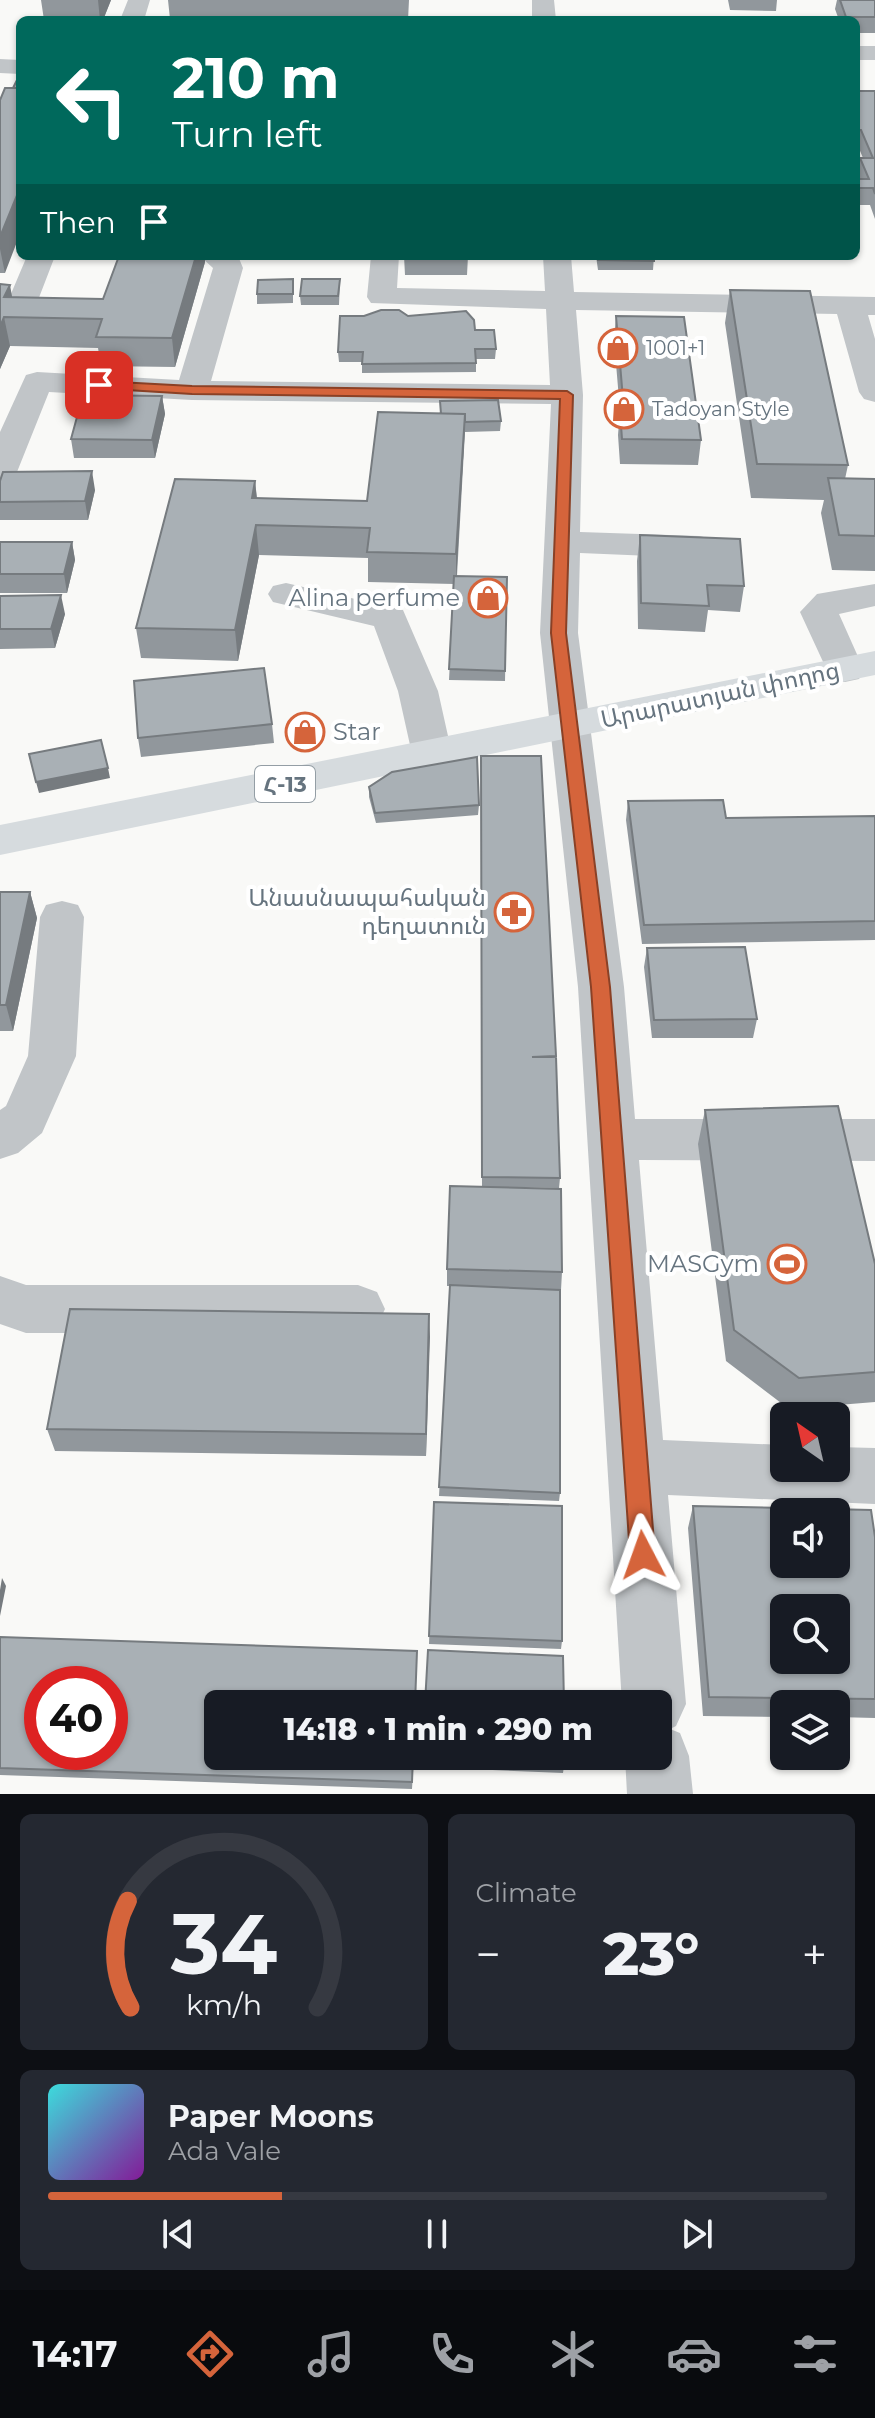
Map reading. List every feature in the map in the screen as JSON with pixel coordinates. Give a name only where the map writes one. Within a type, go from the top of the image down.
[{"type":"main road","name":"Արարատյան փողոց","points":[[0,840],[860,666]]},
{"type":"street","points":[[22,308],[40,260]]},
{"type":"street","points":[[192,390],[228,268],[226,260]]},
{"type":"street","points":[[385,260],[382,297],[863,306],[875,392]]},
{"type":"street","points":[[557,260],[567,395],[559,633],[601,987],[653,1690]]},
{"type":"street","points":[[0,472],[37,382],[192,390],[567,395]]},
{"type":"street","points":[[561,542],[637,547],[727,547]]},
{"type":"street","points":[[286,594],[390,618],[418,691],[432,754]]},
{"type":"street","points":[[860,666],[819,612],[830,602],[875,595]]},
{"type":"street","points":[[0,1138],[25,1119],[52,1056],[62,917]]},
{"type":"street","points":[[612,1139],[875,1140]]},
{"type":"street","points":[[0,1300],[26,1309],[358,1309]]},
{"type":"street","points":[[636,1466],[875,1476]]},
{"type":"street","points":[[658,1770],[660,1794]]},
{"type":"building","points":[[840,0],[875,0],[875,17],[846,16]]},
{"type":"building","points":[[5,88],[16,88],[16,198],[0,237],[0,100]]},
{"type":"building","points":[[860,91],[875,91],[875,194],[873,188],[860,188],[860,179],[869,179],[860,158],[873,158],[861,130]]},
{"type":"building","points":[[118,260],[195,260],[172,338],[96,337],[102,319],[4,317],[0,327],[0,284],[10,285],[4,297],[103,299]]},
{"type":"building","points":[[293,279],[293,294],[257,294],[258,280]]},
{"type":"building","points":[[302,279],[340,279],[338,296],[300,296]]},
{"type":"building","points":[[730,290],[810,291],[848,465],[757,464]]},
{"type":"building","points":[[381,310],[399,310],[408,316],[466,311],[474,320],[475,330],[494,330],[496,349],[475,349],[476,363],[362,364],[363,352],[338,352],[340,316],[364,316]]},
{"type":"building","points":[[616,316],[684,317],[701,440],[622,439],[620,411],[633,411],[632,399],[623,399]]},
{"type":"building","points":[[83,395],[162,396],[152,440],[71,439]]},
{"type":"building","points":[[498,400],[501,421],[465,422],[465,414],[441,414],[440,401]]},
{"type":"building","points":[[378,412],[465,414],[456,554],[367,552],[370,528],[256,525],[235,630],[136,628],[175,479],[255,481],[252,498],[367,501]]},
{"type":"building","points":[[92,471],[85,501],[0,502],[3,472]]},
{"type":"building","points":[[828,478],[875,479],[875,536],[839,535]]},
{"type":"building","points":[[640,535],[740,539],[744,586],[707,585],[709,606],[641,603]]},
{"type":"building","points":[[0,542],[72,542],[64,574],[0,574]]},
{"type":"building","points":[[454,576],[507,577],[505,671],[449,669]]},
{"type":"building","points":[[61,595],[51,629],[0,629],[0,596]]},
{"type":"building","points":[[264,668],[272,724],[138,738],[134,681]]},
{"type":"building","points":[[101,740],[108,768],[36,782],[29,754]]},
{"type":"building","points":[[481,756],[541,756],[556,1056],[532,1057],[556,1057],[560,1178],[482,1177]]},
{"type":"building","points":[[477,757],[479,805],[375,813],[369,787],[392,772]]},
{"type":"building","points":[[723,800],[726,818],[875,816],[875,921],[644,925],[628,801]]},
{"type":"building","points":[[0,892],[30,892],[6,1005],[0,1005]]},
{"type":"building","points":[[745,947],[757,1019],[654,1020],[647,948]]},
{"type":"building","points":[[838,1106],[875,1264],[875,1372],[799,1378],[734,1330],[705,1110]]},
{"type":"building","points":[[450,1186],[561,1189],[562,1272],[447,1269]]},
{"type":"building","points":[[450,1285],[560,1290],[560,1493],[439,1487]]},
{"type":"building","points":[[70,1309],[429,1314],[426,1434],[47,1429]]},
{"type":"building","points":[[434,1502],[562,1506],[562,1641],[429,1636]]},
{"type":"building","points":[[693,1506],[770,1508],[770,1578],[850,1578],[850,1510],[871,1510],[875,1537],[875,1699],[850,1699],[850,1690],[770,1690],[770,1698],[709,1697]]},
{"type":"building","points":[[0,1637],[417,1651],[416,1690],[204,1690],[204,1770],[412,1770],[412,1782],[59,1770],[128,1770],[128,1666],[24,1666],[24,1769],[0,1768]]},
{"type":"building","points":[[428,1650],[563,1656],[564,1690],[426,1690]]},
{"type":"place","name":"1001+1","points":[[618,348]]},
{"type":"place","name":"Tadoyan Style","points":[[624,409]]},
{"type":"place","name":"Alina perfume","points":[[488,598]]},
{"type":"place","name":"Star","points":[[305,732]]},
{"type":"place","name":"Անասնապահական դեղատուն","points":[[514,912]]},
{"type":"place","name":"MASGym","points":[[787,1264]]},
{"type":"route","points":[[99,385],[192,390],[567,395],[559,633],[601,987],[643,1555]]}]
